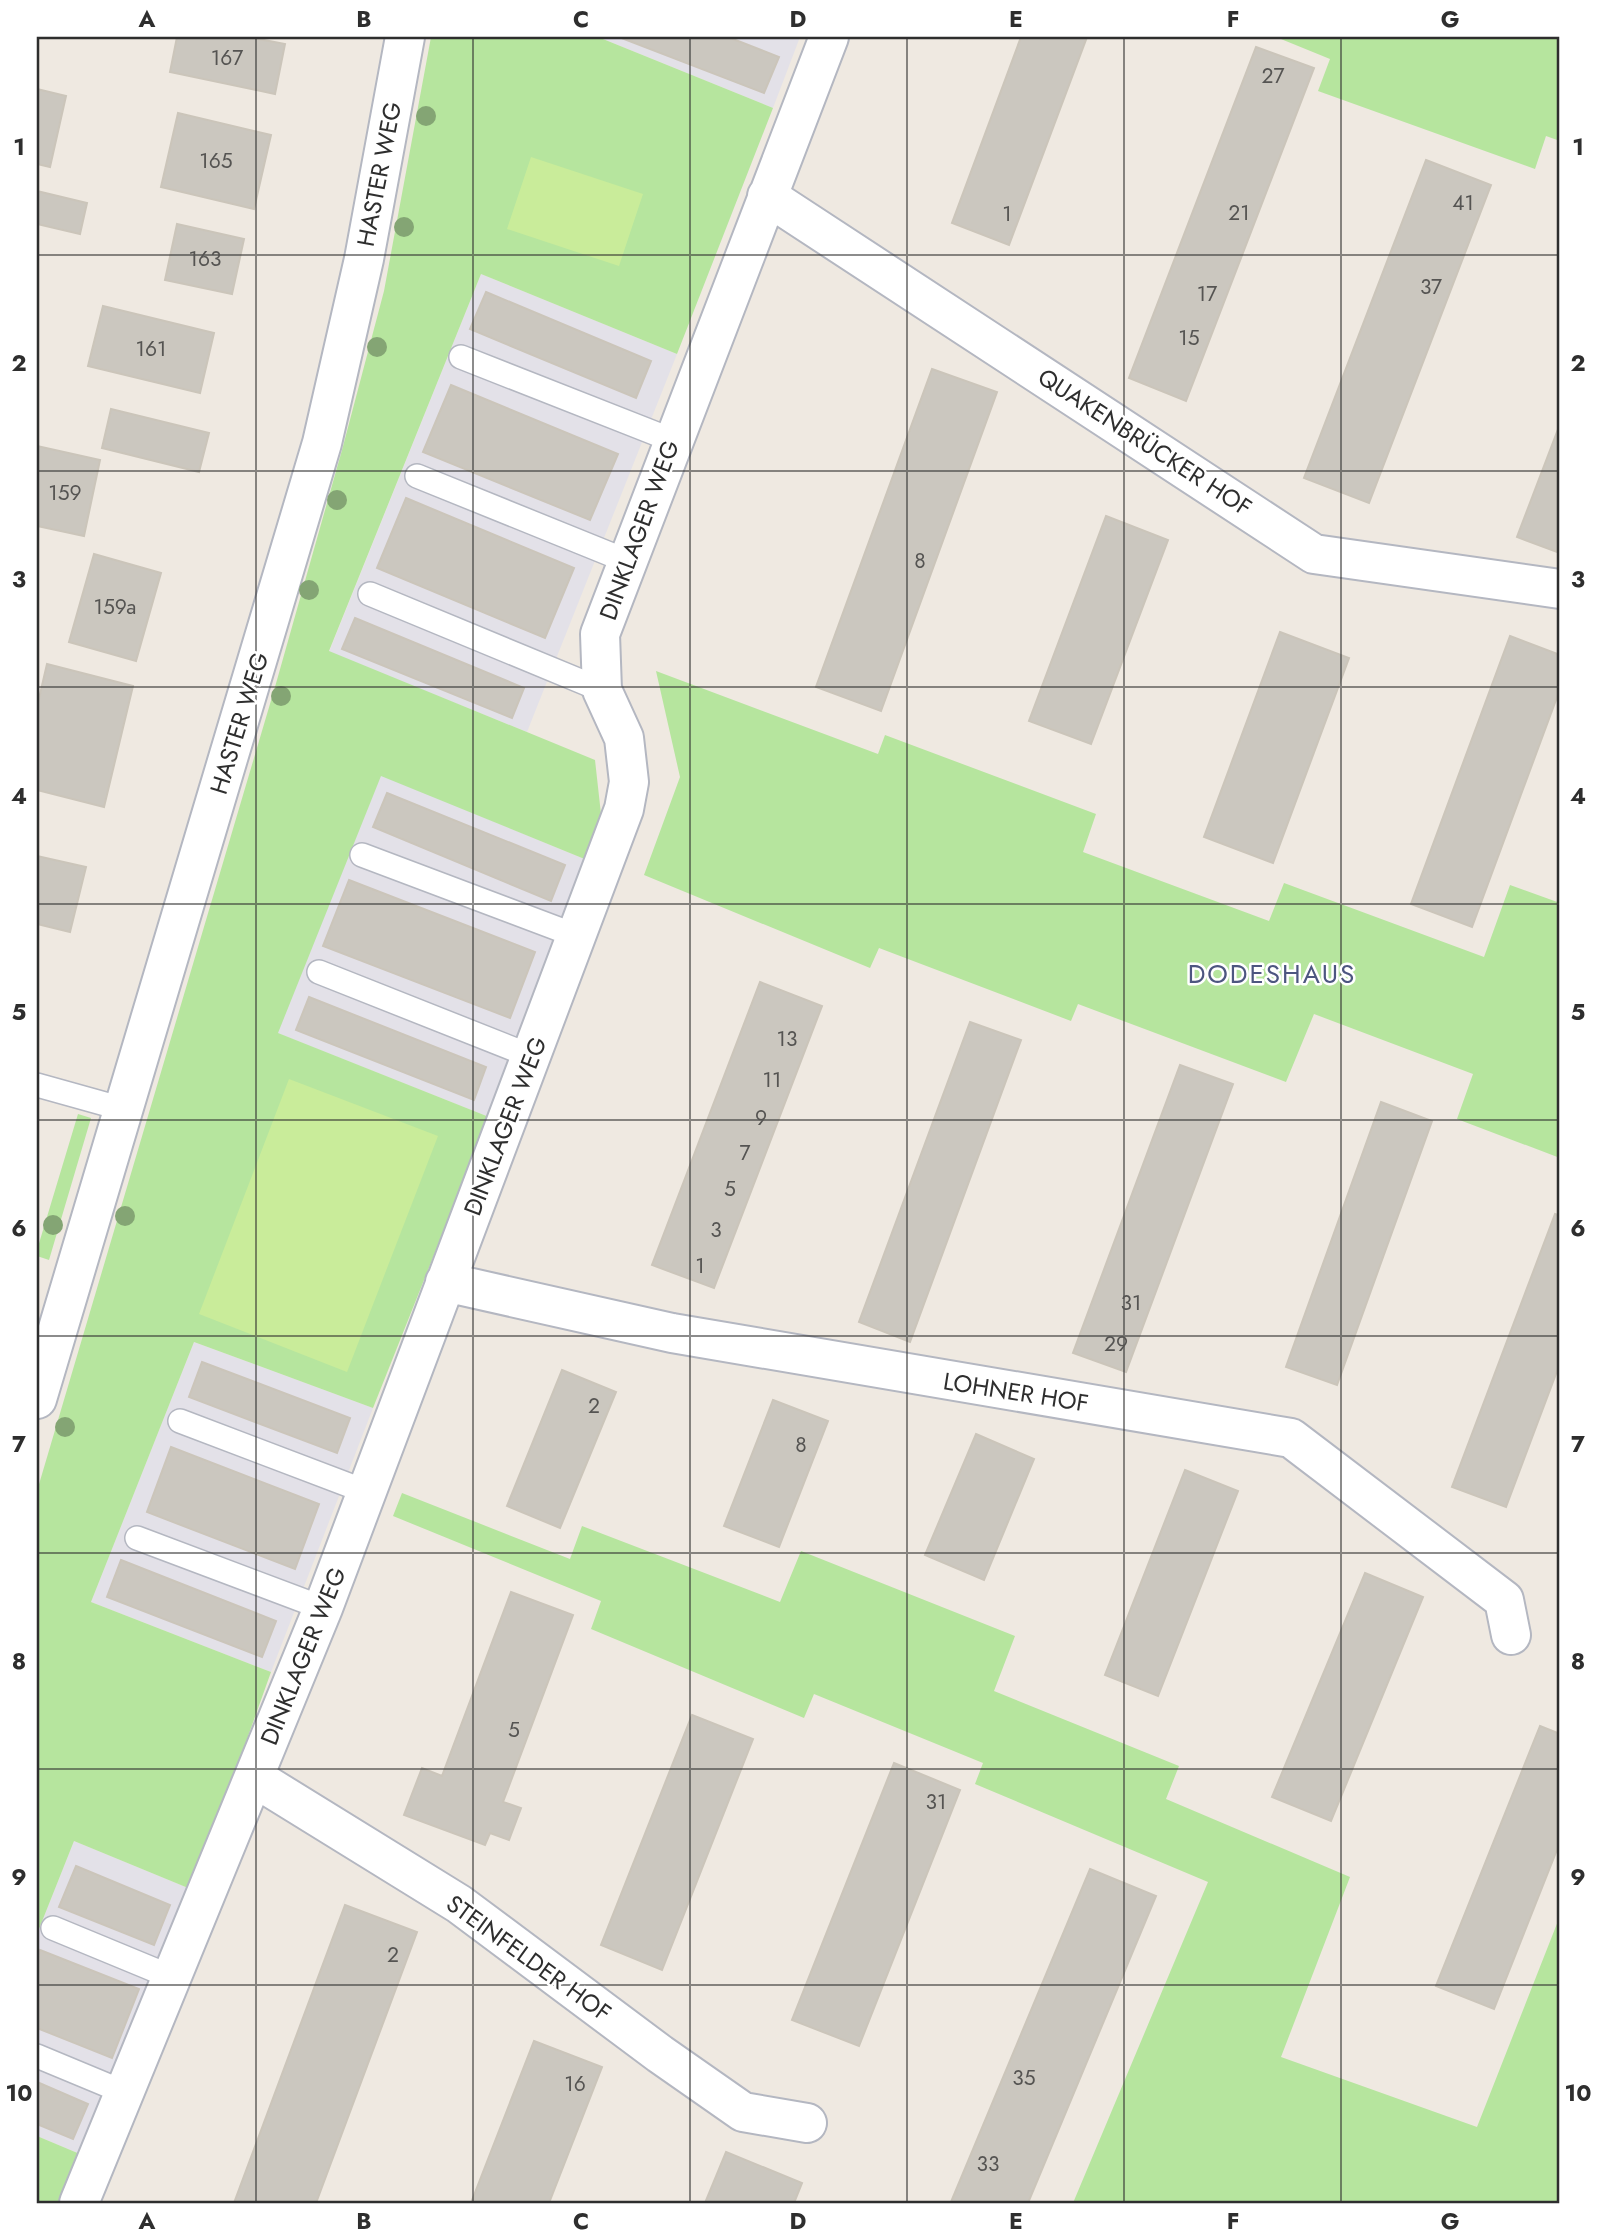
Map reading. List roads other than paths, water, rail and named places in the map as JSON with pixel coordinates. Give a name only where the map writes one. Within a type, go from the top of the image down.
[{"type":"street","name":"HASTER WEG","points":[[37,1399],[322,443],[364,258],[405,37]]},
{"type":"street","name":"DINKLAGER WEG","points":[[79,2203],[174,1978],[323,1608],[624,809],[629,782],[624,738],[602,690],[600,634],[767,196],[820,39]]},
{"type":"street","name":"QUAKENBRÜCKER HOF","points":[[767,196],[1314,554],[1560,589]]},
{"type":"street","name":"LOHNER HOF","points":[[445,1282],[672,1333],[1291,1438],[1504,1600],[1511,1635]]},
{"type":"street","name":"STEINFELDER HOF","points":[[255,1778],[459,1904],[660,2054],[743,2112],[807,2123]]},
{"type":"lane","points":[[461,357],[672,440]]},
{"type":"lane","points":[[417,475],[627,561]]},
{"type":"lane","points":[[370,594],[602,690]]},
{"type":"lane","points":[[362,855],[577,936]]},
{"type":"lane","points":[[318,972],[531,1056]]},
{"type":"lane","points":[[37,1086],[123,1109]]},
{"type":"lane","points":[[180,1421],[367,1492]]},
{"type":"lane","points":[[137,1538],[323,1608]]},
{"type":"lane","points":[[53,1928],[174,1978]]},
{"type":"lane","points":[[37,2056],[125,2093]]},
{"type":"district","name":"DODESHAUS","points":[[1272,974]]}]
